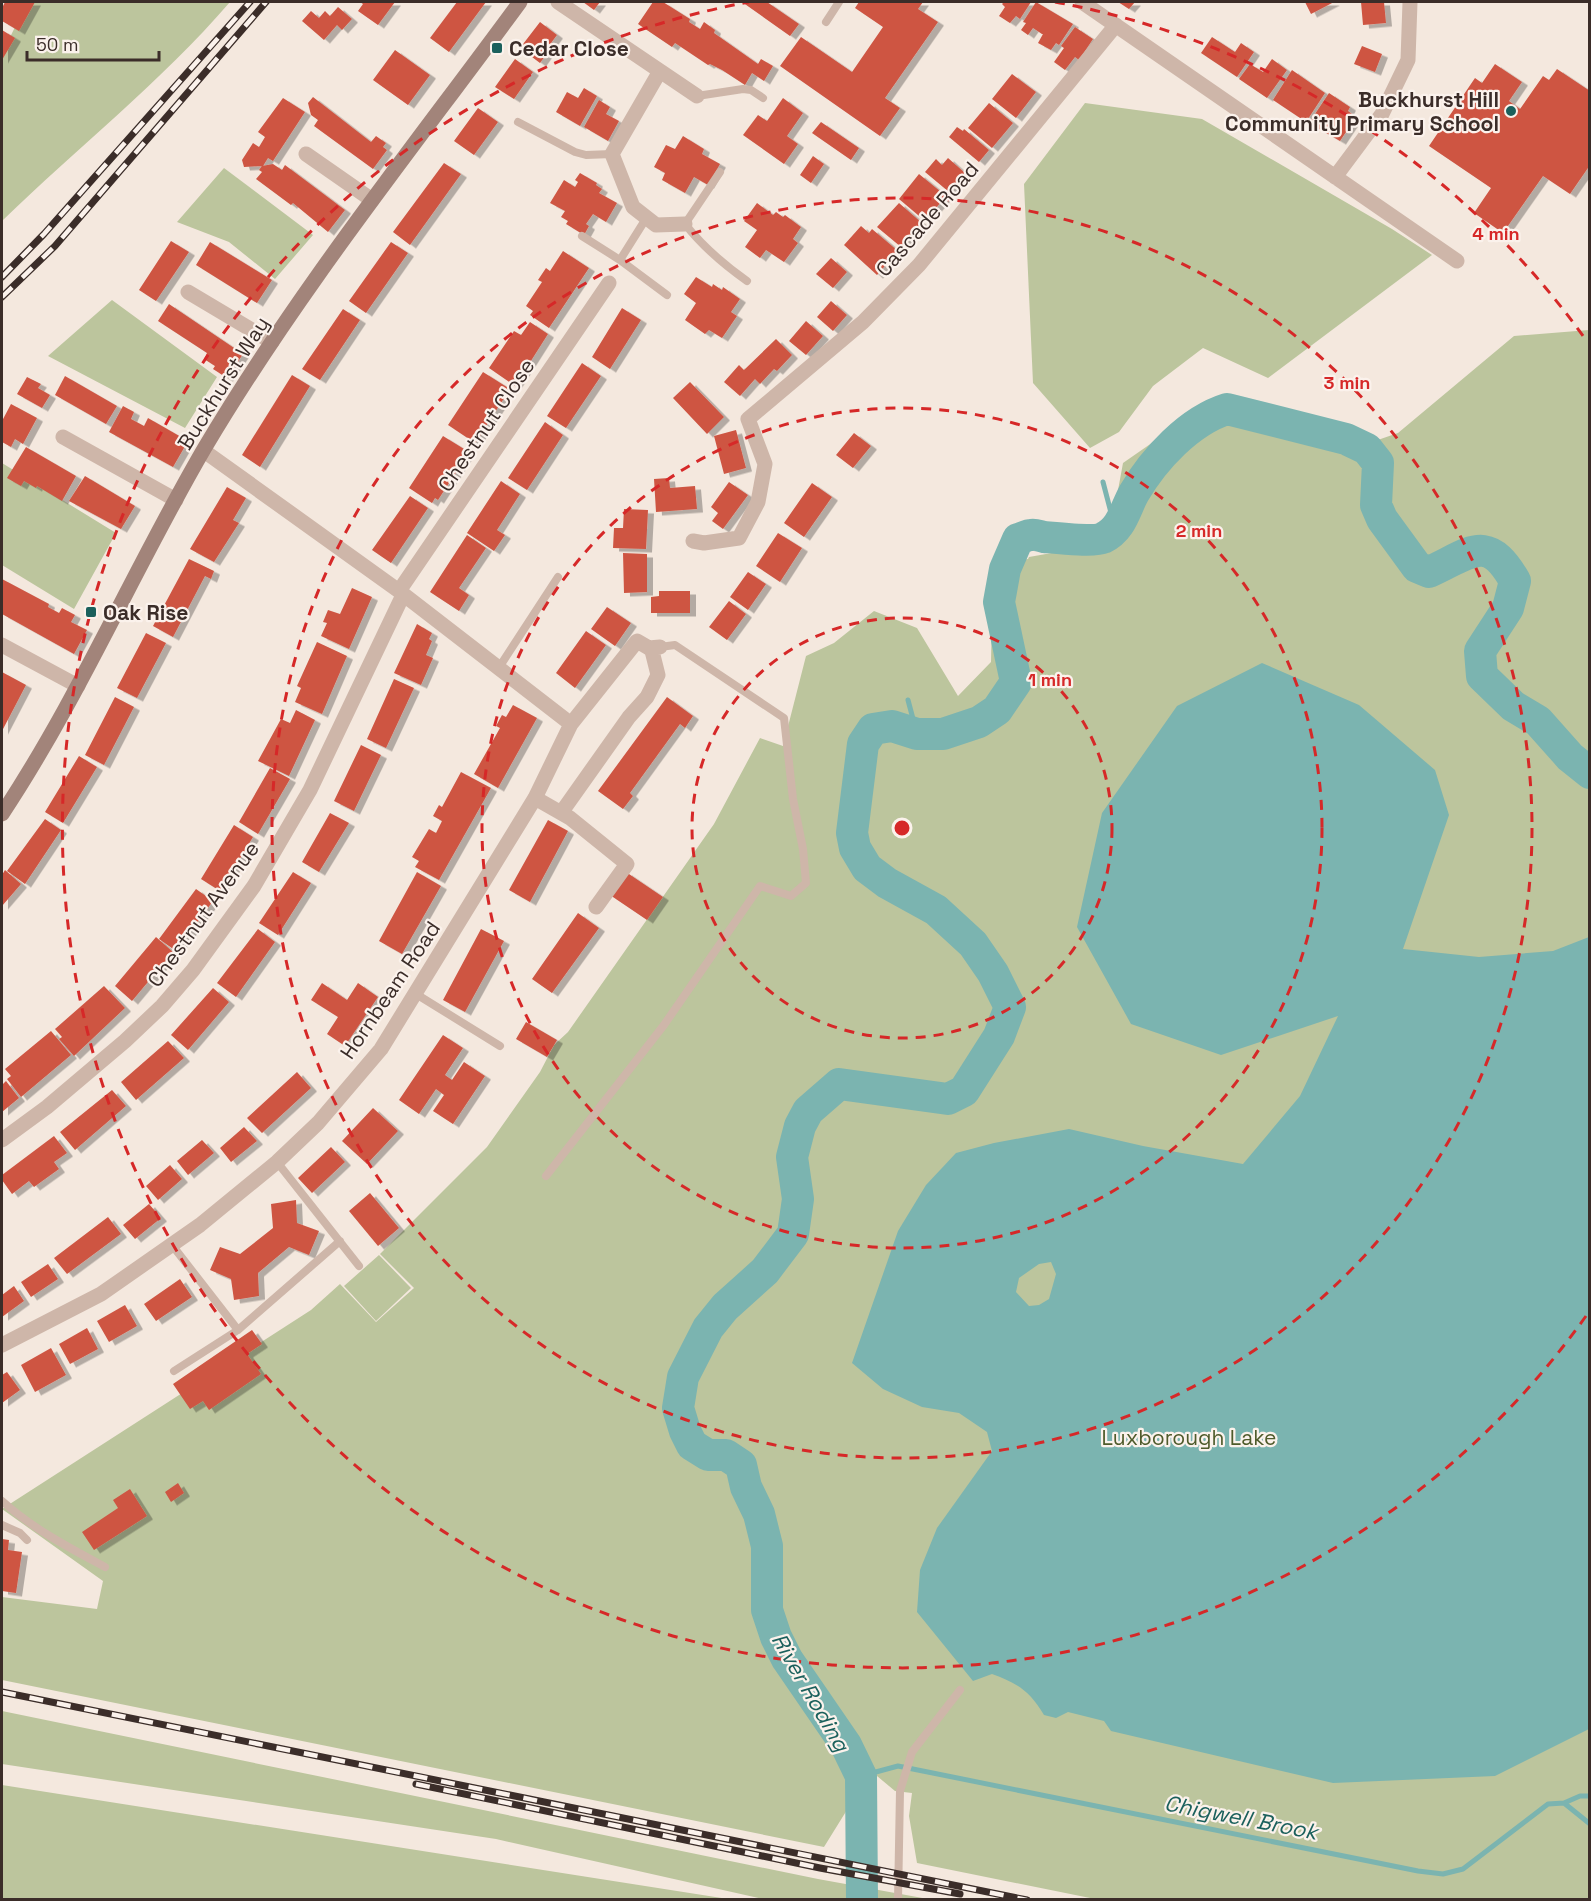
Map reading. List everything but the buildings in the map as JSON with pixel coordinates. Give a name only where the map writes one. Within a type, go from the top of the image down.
[{"type":"street","name":"Buckhurst Way","points":[[2,813],[47,742],[204,451],[272,342],[372,200],[520,2]]},
{"type":"street","points":[[558,2],[697,96]]},
{"type":"street","points":[[1082,2],[1457,261]]},
{"type":"street","points":[[1335,177],[1382,114],[1408,60],[1410,2]]},
{"type":"street","name":"Cascade Road","points":[[693,541],[704,543],[739,538],[758,502],[765,464],[748,419],[862,322],[919,265],[1116,25]]},
{"type":"street","points":[[660,71],[612,154],[633,207],[656,225],[685,224]]},
{"type":"street","points":[[306,154],[372,200]]},
{"type":"street","name":"Chestnut Close","points":[[400,593],[609,283]]},
{"type":"street","points":[[188,292],[272,342]]},
{"type":"street","points":[[63,437],[176,500]]},
{"type":"street","points":[[204,451],[400,593],[571,724]]},
{"type":"street","name":"Chestnut Avenue","points":[[2,1140],[47,1107],[125,1041],[162,1006],[193,970],[254,886],[310,789],[400,593]]},
{"type":"street","name":"Hornbeam Road","points":[[2,1345],[101,1294],[201,1225],[277,1162],[318,1123],[381,1049],[416,994],[535,798],[571,724],[637,641],[655,647]]},
{"type":"street","points":[[2,645],[78,686]]},
{"type":"street","points":[[561,813],[629,717],[647,697],[658,675],[652,651],[655,647]]},
{"type":"street","points":[[535,798],[561,813],[627,864],[596,907]]},
{"type":"lane","points":[[826,22],[839,2]]},
{"type":"lane","points":[[697,96],[743,89],[751,90],[763,98]]},
{"type":"lane","points":[[518,122],[575,152],[586,155],[612,154]]},
{"type":"lane","points":[[720,172],[685,224],[700,243],[725,266],[747,281]]},
{"type":"lane","points":[[620,260],[646,218]]},
{"type":"lane","points":[[582,236],[620,260],[667,296]]},
{"type":"lane","points":[[498,669],[558,577]]},
{"type":"lane","points":[[546,1176],[664,1025],[760,886],[791,896],[806,883],[784,718],[675,645],[655,647]]},
{"type":"lane","points":[[416,994],[500,1046]]},
{"type":"lane","points":[[277,1162],[359,1266]]},
{"type":"lane","points":[[174,1371],[238,1330],[340,1241]]},
{"type":"lane","points":[[172,1245],[238,1330]]},
{"type":"lane","points":[[2,1501],[46,1535],[105,1567]]},
{"type":"lane","points":[[2,1525],[20,1533],[27,1540]]},
{"type":"lane","points":[[898,1899],[900,1791],[904,1777],[912,1752],[960,1690]]},
{"type":"green space","points":[[27,2],[230,2],[176,60],[2,221],[2,54]]},
{"type":"green space","points":[[1085,103],[1202,119],[1392,229],[1432,255],[1268,378],[1203,348],[1153,386],[1119,432],[1090,448],[1033,383],[1024,184]]},
{"type":"green space","points":[[224,168],[313,235],[275,279],[229,242],[177,222]]},
{"type":"green space","points":[[112,300],[217,377],[185,428],[48,356]]},
{"type":"green space","points":[[1589,330],[1589,1899],[1095,1899],[917,1863],[909,1816],[912,1793],[895,1791],[877,1776],[868,1776],[824,1847],[2,1680],[2,1597],[97,1609],[103,1581],[2,1509],[311,1310],[340,1284],[376,1322],[414,1288],[380,1254],[487,1147],[540,1072],[554,1045],[568,1032],[714,824],[760,738],[783,746],[806,656],[834,643],[874,611],[917,628],[958,696],[991,662],[993,564],[1080,548],[1112,523],[1123,463],[1169,431],[1227,413],[1343,452],[1398,433],[1514,336]]},
{"type":"green space","points":[[2,463],[116,533],[74,609],[2,565]]},
{"type":"green space","points":[[379,1255],[411,1288],[376,1321],[344,1286]]},
{"type":"green space","points":[[2,1711],[818,1879],[928,1899],[763,1899],[496,1839],[2,1764]]},
{"type":"green space","points":[[2,1785],[728,1899],[2,1899]]},
{"type":"water","name":"Luxborough Lake","points":[[1262,663],[1359,705],[1435,770],[1449,815],[1403,949],[1479,957],[1553,951],[1589,937],[1589,1729],[1495,1776],[1333,1783],[1111,1731],[1104,1721],[1068,1712],[1056,1718],[1044,1715],[1028,1694],[1009,1681],[992,1674],[973,1681],[917,1612],[920,1570],[937,1528],[992,1451],[987,1432],[959,1413],[922,1407],[883,1389],[852,1363],[898,1231],[926,1185],[956,1153],[994,1143],[1069,1129],[1143,1146],[1243,1164],[1300,1096],[1338,1016],[1221,1055],[1131,1024],[1077,927],[1102,813],[1177,706]],"holes":[[[1051,1262],[1056,1274],[1049,1299],[1039,1305],[1029,1306],[1016,1292],[1019,1278],[1039,1264]]]},
{"type":"waterway","name":"River Roding","points":[[862,1900],[861,1776],[846,1745],[787,1659],[776,1637],[767,1610],[767,1546],[759,1514],[746,1487],[741,1465],[726,1455],[708,1455],[692,1445],[678,1408],[683,1377],[708,1328],[725,1307],[765,1271],[793,1234],[798,1199],[792,1157],[800,1126],[808,1111],[839,1084],[948,1099],[964,1091],[999,1036],[1010,1007],[993,973],[973,944],[936,910],[887,883],[867,868],[855,848],[852,833],[863,744],[873,729],[892,726],[917,734],[943,734],[979,722],[997,710],[1016,682],[999,602],[1005,569],[1018,539],[1028,535],[1092,540],[1103,538],[1119,524],[1142,480],[1162,455],[1199,422],[1227,409],[1346,439],[1367,449],[1378,463],[1376,505],[1382,519],[1417,567],[1429,572],[1477,551],[1496,556],[1515,581],[1508,608],[1480,651],[1482,676],[1513,706],[1538,721],[1570,757],[1590,773]]},
{"type":"waterway","points":[[1103,482],[1115,528]]},
{"type":"waterway","points":[[908,700],[917,734]]},
{"type":"waterway","name":"Chigwell Brook","points":[[861,1776],[898,1766],[1418,1871],[1443,1874],[1463,1869],[1548,1804],[1564,1803],[1590,1824]]},
{"type":"waterway","points":[[1564,1803],[1580,1796],[1590,1796]]},
{"type":"railway","points":[[2,277],[44,234],[250,2]]},
{"type":"railway","points":[[2,297],[55,246],[266,2]]},
{"type":"railway","points":[[2,1692],[1027,1900]]},
{"type":"railway","points":[[416,1784],[820,1868],[960,1894]]},
{"type":"place","name":"Cedar Close","points":[[497,48]]},
{"type":"place","name":"Buckhurst Hill Community Primary School","points":[[1511,111]]},
{"type":"place","name":"Oak Rise","points":[[91,612]]}]
